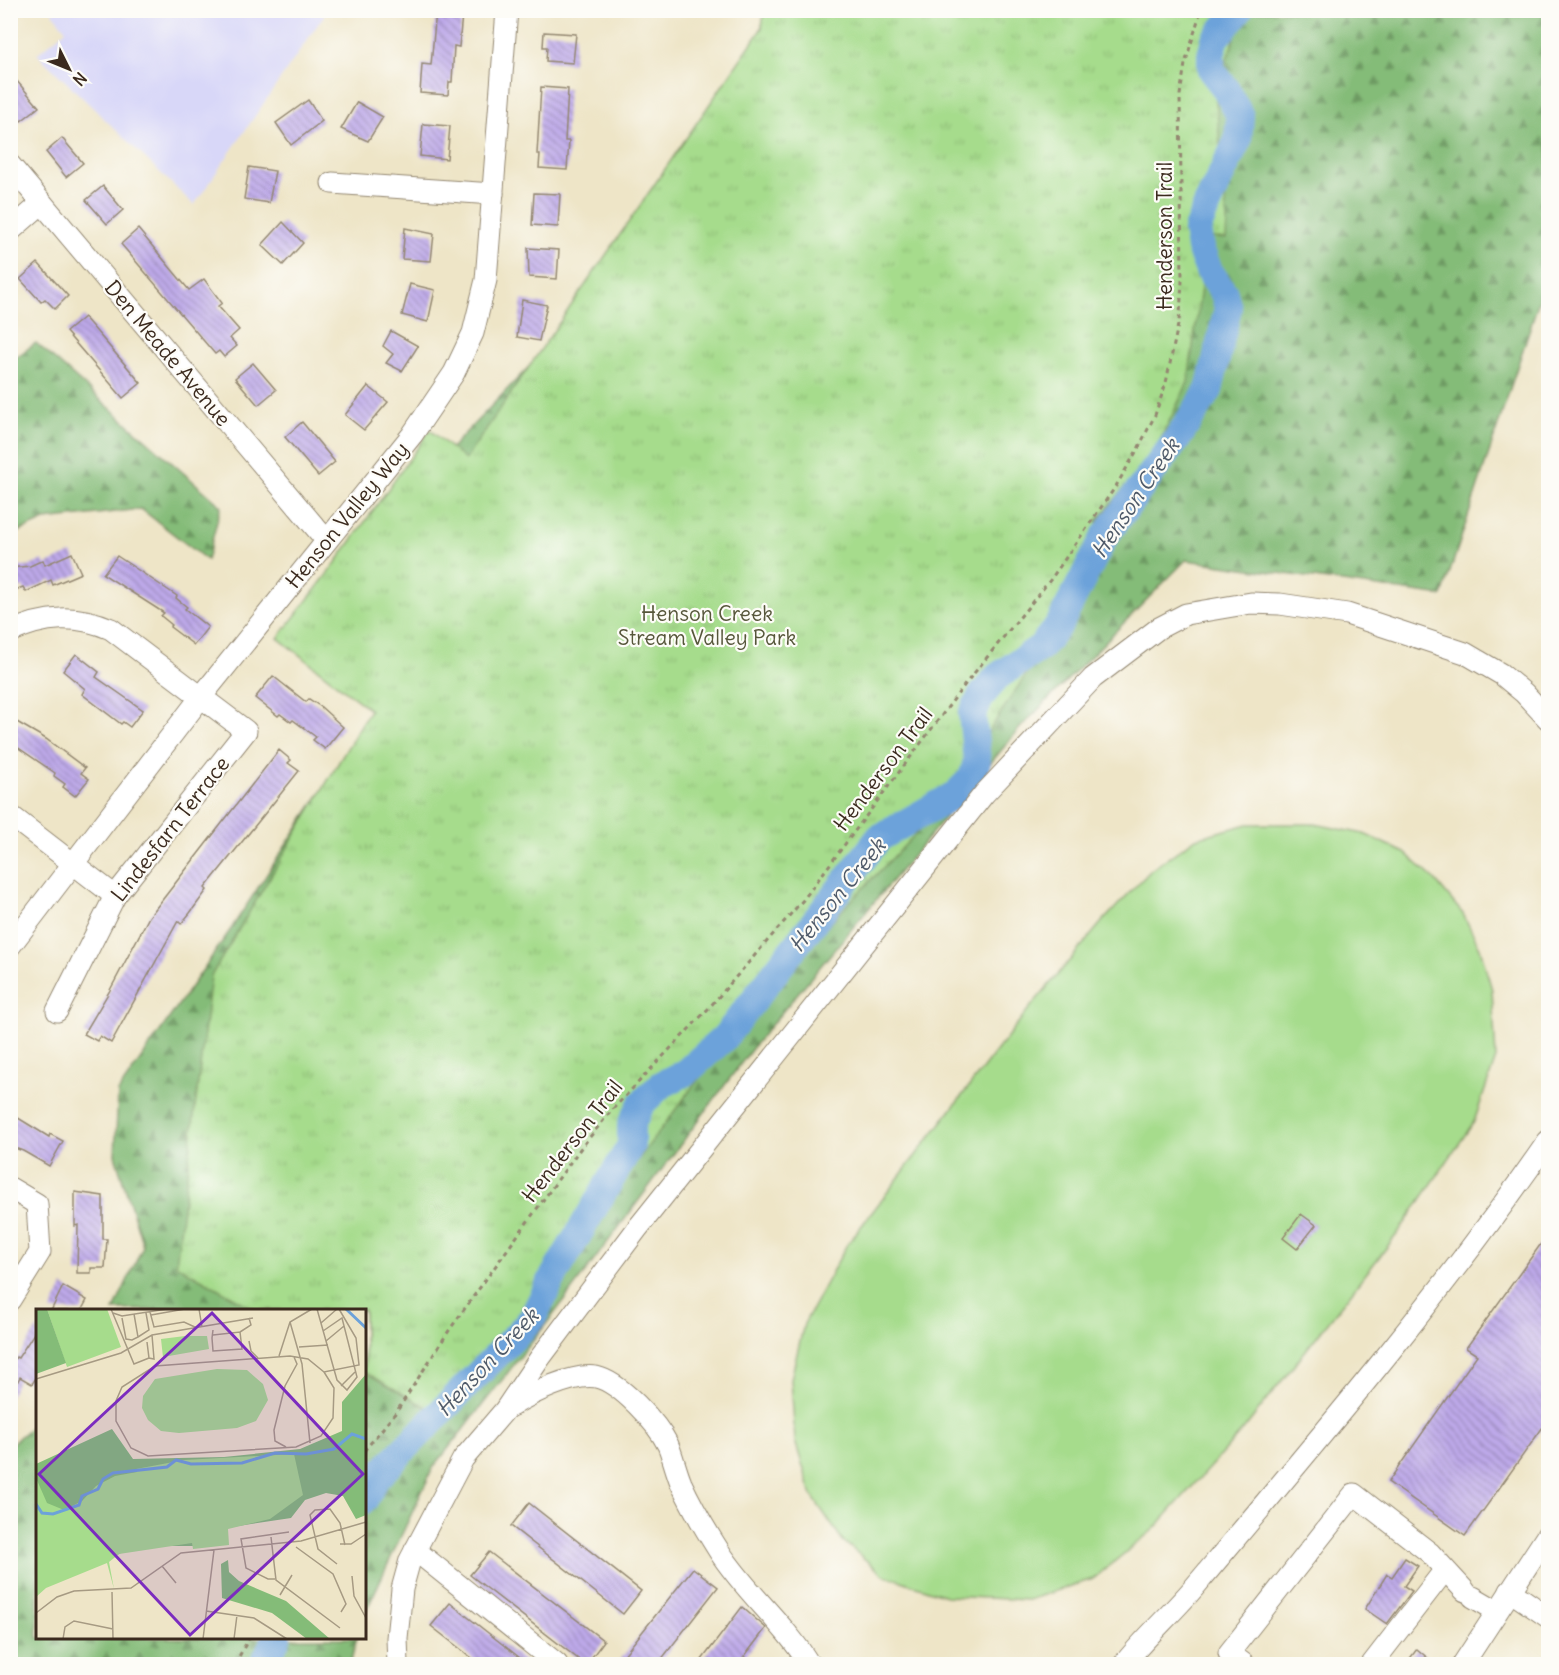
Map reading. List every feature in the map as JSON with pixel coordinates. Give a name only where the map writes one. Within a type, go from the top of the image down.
[{"type":"street","name":"Henson Valley Way","points":[[10,946],[201,697],[431,409],[466,350],[486,280],[507,10]]},
{"type":"street","name":"Den Meade Avenue","points":[[10,165],[326,540]]},
{"type":"street","points":[[332,183],[493,194]]},
{"type":"street","points":[[10,231],[42,203]]},
{"type":"street","points":[[398,1665],[397,1638],[402,1589],[415,1550],[463,1459],[505,1410],[540,1358],[638,1229],[984,794],[1093,678],[1160,628],[1186,614],[1251,603],[1280,604],[1347,614],[1465,653],[1501,674],[1524,693],[1548,719]]},
{"type":"street","points":[[10,632],[41,621],[78,618],[92,621],[111,629],[201,697]]},
{"type":"street","name":"Lindesfarn Terrace","points":[[57,1011],[115,896],[246,731],[201,697]]},
{"type":"street","points":[[10,815],[115,896]]},
{"type":"street","points":[[1124,1665],[1176,1610],[1336,1418],[1426,1306],[1548,1141]]},
{"type":"street","points":[[10,1188],[37,1204],[40,1252],[10,1300]]},
{"type":"street","points":[[505,1410],[528,1395],[576,1379],[596,1377],[626,1395],[654,1424],[667,1444],[695,1511],[724,1558],[777,1618],[809,1665]]},
{"type":"street","points":[[1244,1665],[1229,1653],[1354,1494],[1430,1553],[1444,1571],[1469,1594],[1497,1611]]},
{"type":"street","points":[[1463,1665],[1510,1591],[1545,1547]]},
{"type":"street","points":[[415,1550],[557,1665]]},
{"type":"street","points":[[1372,1665],[1444,1571]]},
{"type":"street","points":[[1510,1591],[1548,1617]]},
{"type":"path","name":"Henderson Trail","points":[[366,1449],[397,1411],[450,1329],[580,1149],[612,1110],[708,1009],[810,891],[966,683],[1051,579],[1116,486],[1139,447],[1155,415],[1166,383],[1180,315],[1182,281],[1180,95],[1185,64],[1201,10]]},
{"type":"path","points":[[235,1665],[248,1639]]},
{"type":"shaded area","points":[[51,11],[327,11],[194,205],[37,54],[66,30]]},
{"type":"green space","name":"Henson Creek Stream Valley Park","points":[[764,11],[1240,11],[1232,46],[1215,90],[1227,221],[1226,239],[1208,237],[1188,382],[1154,453],[1096,522],[1120,530],[935,814],[842,910],[740,1024],[509,1331],[438,1414],[366,1373],[366,1309],[254,1309],[176,1265],[211,976],[370,710],[278,638],[335,564],[430,430],[465,460],[762,28]]},
{"type":"green space","name":"Henson Creek Stream Valley Park","points":[[766,11],[1548,11],[1548,273],[1442,596],[1186,560],[1020,728],[757,1042],[557,1310],[433,1468],[366,1611],[366,1309],[114,1309],[143,1246],[115,1155],[118,1092],[229,932],[382,699],[358,545],[544,351],[727,152]]},
{"type":"green space","points":[[36,343],[221,506],[207,560],[141,509],[45,520],[11,535],[11,361]]},
{"type":"green space","points":[[1248,824],[1315,824],[1364,834],[1405,853],[1434,879],[1463,914],[1480,948],[1492,990],[1496,1058],[1474,1122],[1398,1233],[1244,1429],[1154,1529],[1093,1579],[1028,1600],[946,1596],[884,1575],[843,1541],[812,1496],[795,1441],[791,1379],[804,1324],[846,1246],[1028,1010],[1102,922],[1151,870],[1196,838]]},
{"type":"green space","points":[[36,1423],[36,1639],[357,1639],[350,1664],[11,1664],[11,1444]]},
{"type":"building","points":[[436,11],[462,14],[459,47],[454,46],[452,82],[449,82],[448,95],[420,93],[422,64],[431,65]]},
{"type":"building","points":[[544,32],[576,34],[573,63],[546,61],[547,47],[543,47]]},
{"type":"building","points":[[10,73],[39,107],[21,121],[10,108]]},
{"type":"building","points":[[541,87],[568,89],[565,141],[569,141],[567,170],[539,168],[540,154],[537,154]]},
{"type":"building","points":[[308,100],[322,121],[291,145],[276,123]]},
{"type":"building","points":[[357,102],[383,117],[368,141],[341,129]]},
{"type":"building","points":[[423,124],[450,126],[447,159],[420,156]]},
{"type":"building","points":[[62,138],[83,163],[66,177],[46,152]]},
{"type":"building","points":[[249,167],[275,171],[269,203],[244,199]]},
{"type":"building","points":[[103,186],[123,210],[107,224],[86,200]]},
{"type":"building","points":[[534,193],[560,194],[558,227],[532,225]]},
{"type":"building","points":[[283,222],[303,243],[283,265],[262,245]]},
{"type":"building","points":[[405,228],[434,234],[431,261],[402,259]]},
{"type":"building","points":[[138,229],[189,290],[204,279],[222,303],[218,306],[239,330],[230,338],[237,346],[224,357],[219,351],[215,354],[121,244]]},
{"type":"building","points":[[528,248],[559,250],[557,279],[529,277]]},
{"type":"building","points":[[38,263],[68,296],[55,309],[45,299],[41,302],[20,279]]},
{"type":"building","points":[[410,284],[435,290],[428,322],[402,315]]},
{"type":"building","points":[[522,300],[547,305],[539,341],[517,337]]},
{"type":"building","points":[[84,317],[141,383],[123,398],[66,332]]},
{"type":"building","points":[[391,331],[418,346],[402,371],[386,363],[393,354],[383,346]]},
{"type":"building","points":[[253,363],[276,390],[258,405],[235,378]]},
{"type":"building","points":[[368,386],[388,402],[364,430],[345,415]]},
{"type":"building","points":[[302,422],[335,462],[318,476],[285,437]]},
{"type":"building","points":[[72,553],[81,573],[53,585],[51,580],[26,592],[23,587],[10,592],[10,568],[30,566],[43,560],[45,565]]},
{"type":"building","points":[[117,556],[177,596],[176,598],[187,607],[185,609],[208,627],[194,645],[170,627],[172,625],[161,616],[164,613],[103,574]]},
{"type":"building","points":[[76,654],[99,672],[96,677],[143,710],[130,727],[123,722],[121,724],[82,694],[85,689],[63,671]]},
{"type":"building","points":[[273,676],[306,702],[309,699],[321,707],[343,727],[325,749],[313,740],[316,737],[293,720],[291,722],[280,714],[278,716],[255,698]]},
{"type":"building","points":[[10,718],[46,739],[85,768],[81,773],[89,779],[75,796],[63,787],[65,784],[54,776],[55,773],[10,742]]},
{"type":"building","points":[[279,750],[291,760],[288,763],[299,771],[205,888],[207,890],[190,913],[181,924],[178,921],[111,1043],[100,1036],[97,1041],[84,1034],[149,917]]},
{"type":"building","points":[[10,1113],[49,1137],[50,1134],[63,1141],[49,1166],[23,1151],[12,1147],[10,1150]]},
{"type":"building","points":[[75,1192],[103,1196],[103,1239],[107,1239],[105,1268],[91,1268],[91,1273],[77,1273],[78,1225],[75,1226]]},
{"type":"building","points":[[1301,1214],[1316,1225],[1297,1249],[1283,1238]]},
{"type":"building","points":[[1548,1234],[1548,1420],[1465,1536],[1388,1482],[1477,1355],[1466,1348]]},
{"type":"building","points":[[63,1286],[87,1300],[82,1309],[52,1309]]},
{"type":"building","points":[[36,1330],[36,1378],[32,1384],[20,1377],[10,1396],[10,1365],[16,1357],[18,1358]]},
{"type":"building","points":[[529,1503],[641,1591],[623,1614],[511,1526]]},
{"type":"building","points":[[489,1552],[604,1641],[586,1665],[470,1575]]},
{"type":"building","points":[[1405,1558],[1418,1566],[1404,1586],[1412,1591],[1387,1624],[1365,1609],[1387,1574],[1392,1577]]},
{"type":"building","points":[[693,1568],[718,1587],[657,1665],[616,1665]]},
{"type":"building","points":[[450,1603],[529,1665],[481,1665],[431,1626]]},
{"type":"building","points":[[742,1607],[766,1628],[738,1665],[698,1665]]},
{"type":"building","points":[[1417,1649],[1436,1665],[1405,1665]]},
{"type":"waterway","name":"Henson Creek","points":[[366,1496],[376,1478],[532,1319],[552,1279],[631,1145],[631,1125],[642,1103],[661,1085],[686,1072],[725,1037],[879,838],[956,794],[972,778],[977,761],[972,714],[982,695],[998,676],[1041,647],[1060,623],[1105,536],[1178,438],[1209,390],[1228,308],[1224,293],[1209,271],[1200,248],[1197,230],[1238,140],[1240,116],[1226,89],[1211,70],[1211,55],[1215,39],[1239,10]]},
{"type":"waterway","name":"Henson Creek","points":[[263,1664],[276,1639]]}]
